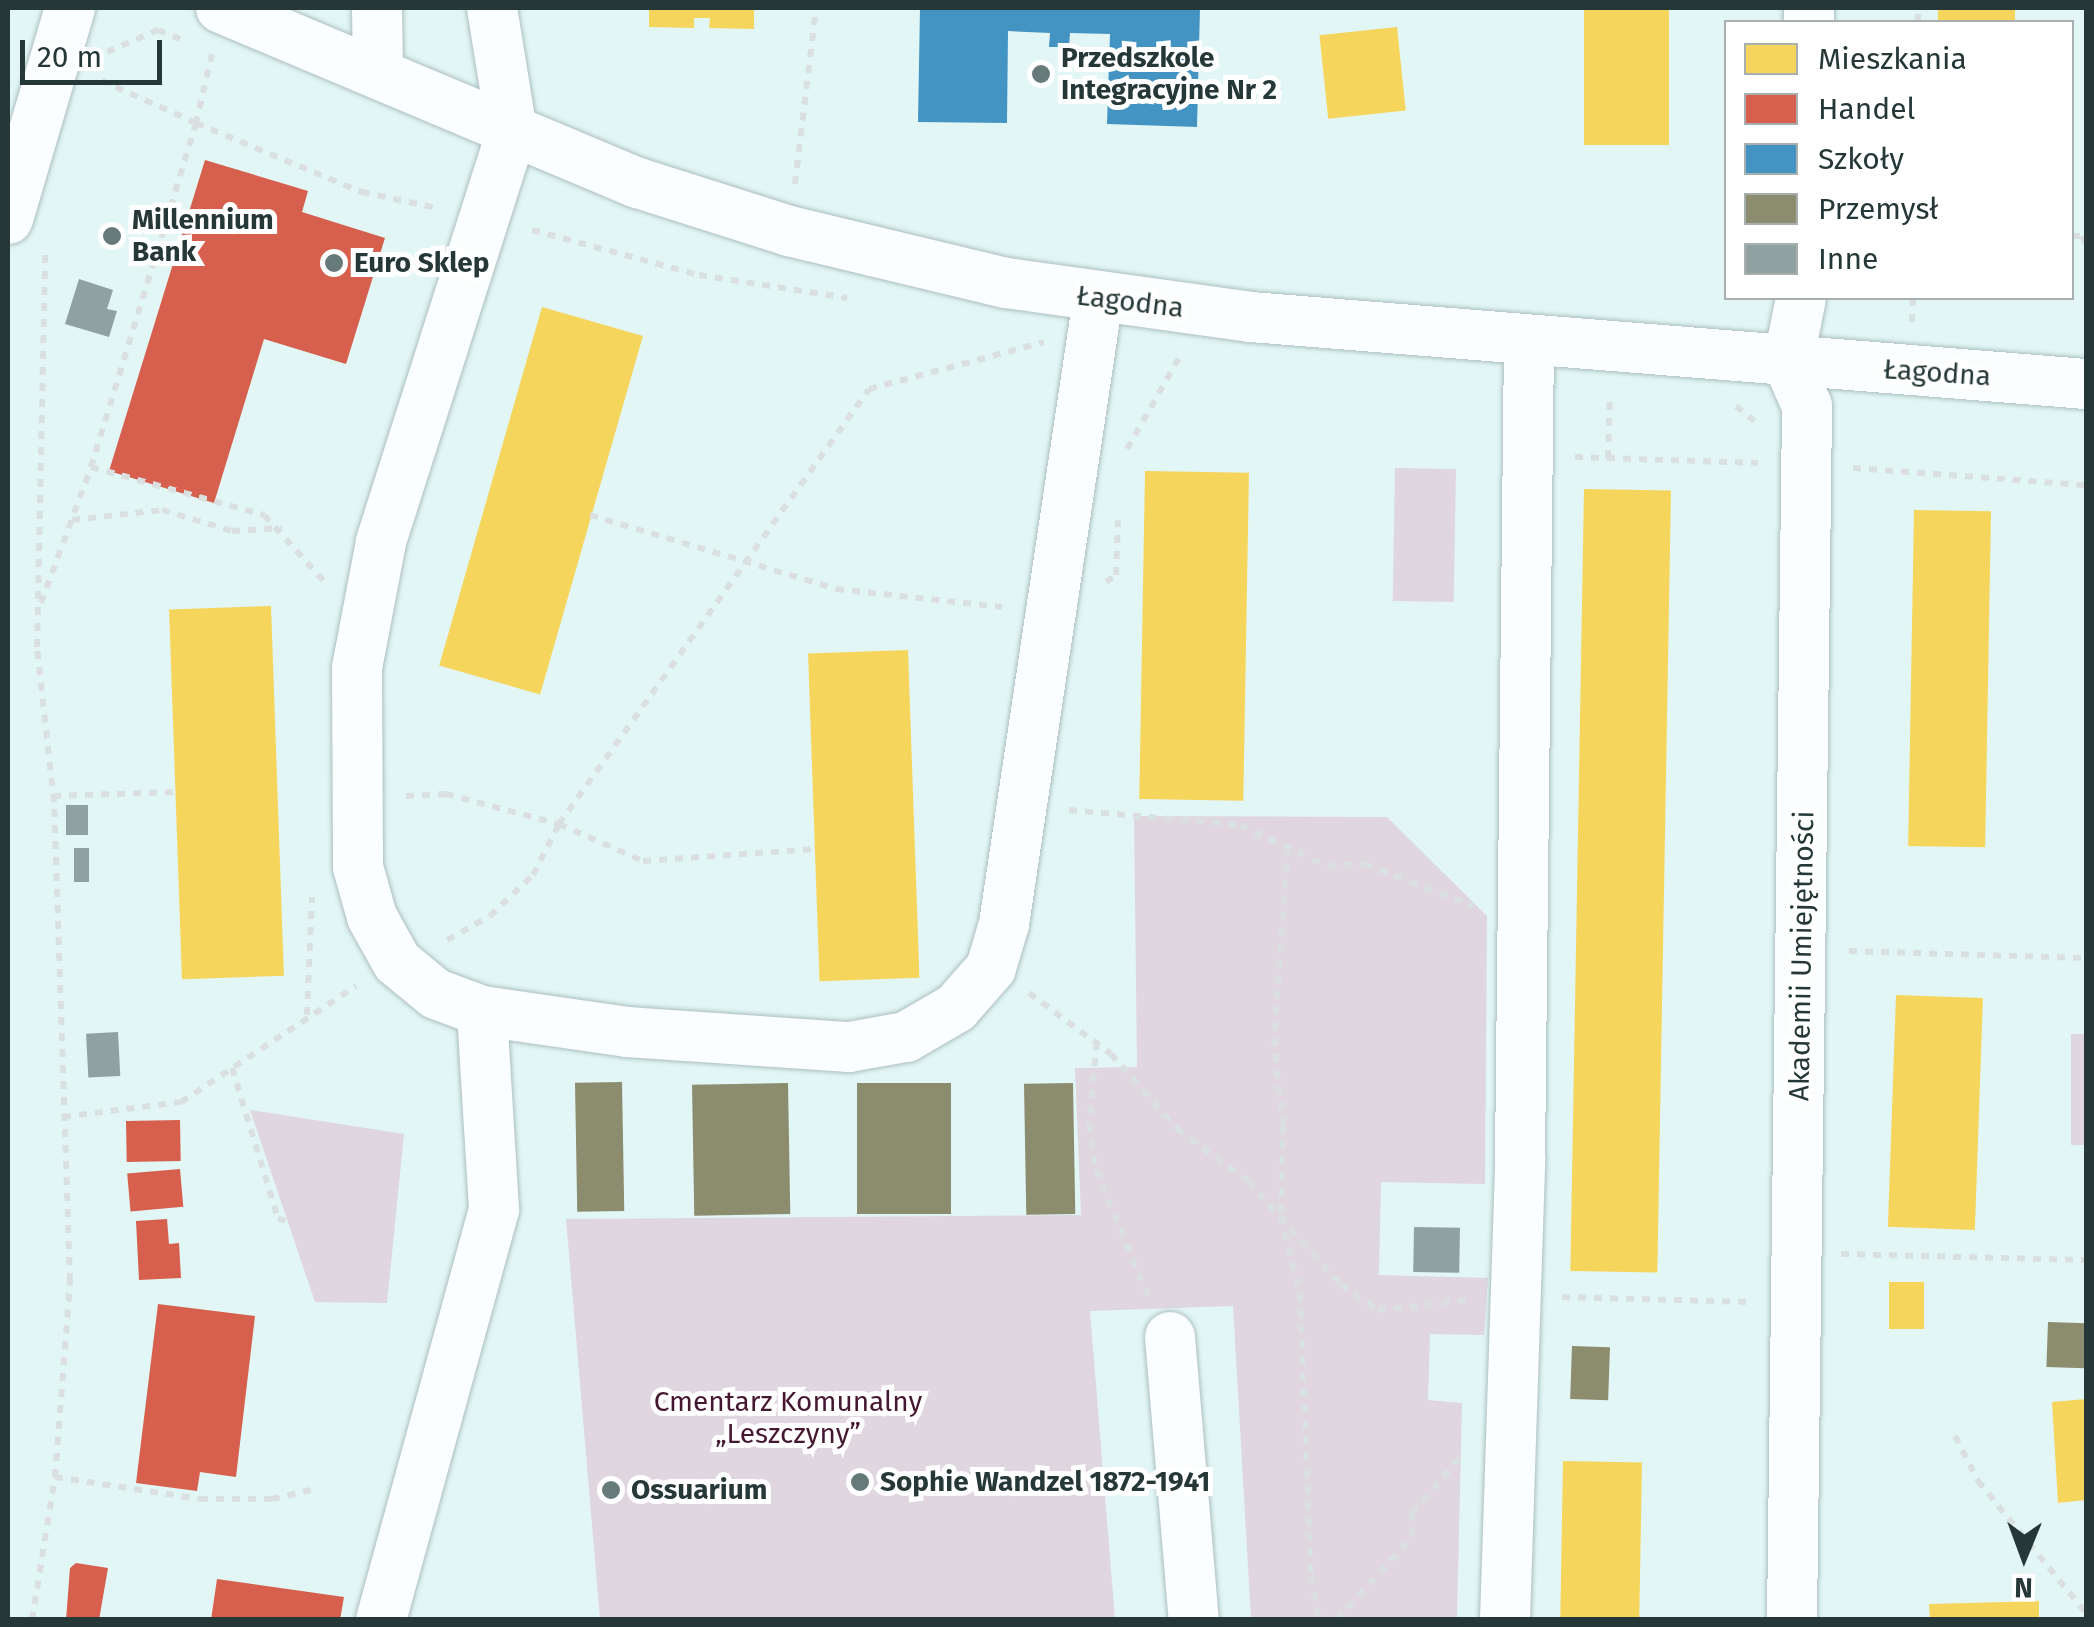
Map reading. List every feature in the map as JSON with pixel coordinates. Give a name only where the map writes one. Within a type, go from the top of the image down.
[{"type":"street","points":[[26,231],[70,8]]},
{"type":"street","points":[[377,8],[378,73]]},
{"type":"street","points":[[492,8],[512,132],[380,542],[358,668],[358,866],[372,918],[397,962],[436,994],[482,1011],[713,1040],[849,1047],[906,1038],[956,1008],[992,968],[1004,924],[1054,613],[1098,299]]},
{"type":"street","name":"Łagodna","points":[[217,30],[378,73],[638,183],[789,231],[1098,299],[1530,342],[2086,384]]},
{"type":"street","points":[[1788,362],[1800,300]]},
{"type":"street","points":[[1506,1620],[1530,342]]},
{"type":"street","name":"Akademii Umiejętności","points":[[1788,362],[1807,406],[1792,1620]]},
{"type":"street","points":[[381,1620],[494,1209],[482,1011]]},
{"type":"street","points":[[1170,1337],[1194,1620]]},
{"type":"path","points":[[795,186],[816,8]]},
{"type":"path","points":[[102,55],[125,39],[158,30],[217,30]]},
{"type":"path","points":[[38,609],[91,466],[196,123],[217,30]]},
{"type":"path","points":[[217,30],[229,59]]},
{"type":"path","points":[[87,74],[362,192],[437,208]]},
{"type":"path","points":[[486,217],[700,275],[787,294],[854,299]]},
{"type":"path","points":[[26,231],[38,609],[53,796],[70,1281],[55,1476],[32,1620]]},
{"type":"path","points":[[2084,236],[2086,245]]},
{"type":"path","points":[[1912,300],[1912,328]]},
{"type":"path","points":[[64,1117],[182,1102],[397,962],[490,916],[533,875],[560,824],[869,389],[1048,339],[1031,335]]},
{"type":"path","points":[[1121,460],[1182,353]]},
{"type":"path","points":[[1608,458],[1610,388]]},
{"type":"path","points":[[1528,455],[1769,464]]},
{"type":"path","points":[[91,466],[264,516],[282,528],[336,596]]},
{"type":"path","points":[[590,515],[836,589],[1054,613],[1116,575],[1119,498]]},
{"type":"path","points":[[70,520],[162,510],[232,531],[282,528]]},
{"type":"path","points":[[53,796],[174,792]]},
{"type":"path","points":[[355,799],[446,794],[560,824],[643,861],[815,849]]},
{"type":"path","points":[[1093,817],[1240,825],[1327,866],[1365,864],[1488,912]]},
{"type":"path","points":[[1288,847],[1274,1038],[1283,1126],[1281,1216],[1300,1293],[1311,1577],[1320,1620]]},
{"type":"path","points":[[1802,950],[2086,958]]},
{"type":"path","points":[[992,968],[1096,1042],[1178,1129],[1218,1154],[1281,1216],[1341,1285],[1378,1310],[1515,1295],[1760,1302]]},
{"type":"path","points":[[1096,1042],[1090,1124],[1096,1170],[1134,1268],[1170,1337]]},
{"type":"path","points":[[232,1068],[278,1218],[288,1222]]},
{"type":"path","points":[[1825,1254],[2086,1260]]},
{"type":"path","points":[[1955,1436],[1978,1481],[2086,1613]]},
{"type":"path","points":[[1336,1620],[1412,1536],[1412,1513],[1476,1442],[1510,1444]]},
{"type":"path","points":[[55,1476],[200,1499],[272,1499],[311,1490]]},
{"type":"green space","points":[[1395,468],[1456,469],[1454,602],[1393,601]]},
{"type":"green space","name":"Cmentarz Komunalny „Leszczyny”","points":[[1134,816],[1387,817],[1487,916],[1485,1184],[1381,1182],[1379,1275],[1488,1278],[1484,1335],[1430,1334],[1428,1400],[1462,1403],[1457,1619],[1251,1619],[1233,1306],[1090,1311],[1115,1619],[600,1619],[566,1219],[1081,1215],[1075,1068],[1137,1067]]},
{"type":"green space","points":[[2071,1034],[2086,1034],[2086,1145],[2071,1145]]},
{"type":"green space","points":[[250,1110],[404,1134],[387,1303],[315,1302]]},
{"type":"building: Mieszkania","points":[[649,8],[754,8],[754,29],[709,28],[710,18],[694,18],[694,28],[649,27]]},
{"type":"building: Mieszkania","points":[[1584,8],[1669,8],[1669,145],[1584,145]]},
{"type":"building: Mieszkania","points":[[1938,8],[2015,8],[2015,20],[1938,20]]},
{"type":"building: Mieszkania","points":[[1397,27],[1406,111],[1328,119],[1319,35]]},
{"type":"building: Mieszkania","points":[[542,307],[643,336],[540,694],[439,666]]},
{"type":"building: Mieszkania","points":[[1145,471],[1249,473],[1243,801],[1139,799]]},
{"type":"building: Mieszkania","points":[[1584,489],[1671,491],[1657,1272],[1570,1271]]},
{"type":"building: Mieszkania","points":[[1914,510],[1991,511],[1985,847],[1908,846]]},
{"type":"building: Mieszkania","points":[[271,606],[284,976],[182,979],[169,610]]},
{"type":"building: Mieszkania","points":[[908,650],[919,978],[820,981],[808,653]]},
{"type":"building: Mieszkania","points":[[1896,995],[1983,998],[1975,1230],[1888,1227]]},
{"type":"building: Mieszkania","points":[[1889,1282],[1924,1282],[1924,1329],[1889,1329]]},
{"type":"building: Mieszkania","points":[[2086,1399],[2086,1500],[2058,1503],[2052,1402]]},
{"type":"building: Mieszkania","points":[[1563,1461],[1642,1462],[1639,1620],[1560,1620]]},
{"type":"building: Mieszkania","points":[[2039,1601],[2039,1620],[1930,1620],[1929,1604]]},
{"type":"building: Handel","points":[[205,160],[308,191],[302,212],[385,238],[346,364],[264,339],[214,503],[109,471]]},
{"type":"building: Handel","points":[[180,1120],[181,1161],[127,1162],[126,1121]]},
{"type":"building: Handel","points":[[180,1169],[183,1207],[131,1211],[127,1174]]},
{"type":"building: Handel","points":[[167,1219],[169,1244],[179,1243],[181,1278],[139,1280],[136,1221]]},
{"type":"building: Handel","points":[[158,1304],[255,1316],[236,1477],[200,1472],[197,1491],[136,1483]]},
{"type":"building: Handel","points":[[76,1563],[108,1568],[99,1620],[66,1620],[70,1568]]},
{"type":"building: Handel","points":[[217,1579],[344,1597],[340,1620],[211,1620]]},
{"type":"building: Szkoły","points":[[920,8],[1200,8],[1197,127],[1107,124],[1110,34],[1070,33],[1069,47],[1049,47],[1050,33],[1008,31],[1007,123],[918,122]]},
{"type":"building: Przemysł","points":[[622,1082],[624,1211],[577,1212],[575,1083]]},
{"type":"building: Przemysł","points":[[788,1083],[790,1214],[694,1216],[692,1085]]},
{"type":"building: Przemysł","points":[[857,1083],[951,1083],[951,1214],[857,1214]]},
{"type":"building: Przemysł","points":[[1073,1083],[1075,1214],[1026,1215],[1024,1084]]},
{"type":"building: Przemysł","points":[[2048,1322],[2086,1323],[2084,1368],[2046,1367]]},
{"type":"building: Przemysł","points":[[1572,1346],[1610,1347],[1608,1400],[1570,1399]]},
{"type":"building: Inne","points":[[79,279],[113,290],[107,309],[117,311],[109,337],[65,324]]},
{"type":"building: Inne","points":[[66,805],[88,805],[88,835],[66,835]]},
{"type":"building: Inne","points":[[74,848],[89,848],[89,882],[74,882]]},
{"type":"building: Inne","points":[[118,1032],[120,1076],[88,1078],[86,1034]]},
{"type":"building: Inne","points":[[1414,1227],[1460,1228],[1459,1273],[1413,1272]]},
{"type":"place","name":"Przedszkole Integracyjne Nr 2","points":[[1041,74]]},
{"type":"place","name":"Millennium Bank","points":[[112,236]]},
{"type":"place","name":"Euro Sklep","points":[[334,263]]},
{"type":"place","name":"Sophie Wandzel 1872-1941","points":[[860,1482]]},
{"type":"place","name":"Ossuarium","points":[[611,1490]]}]
